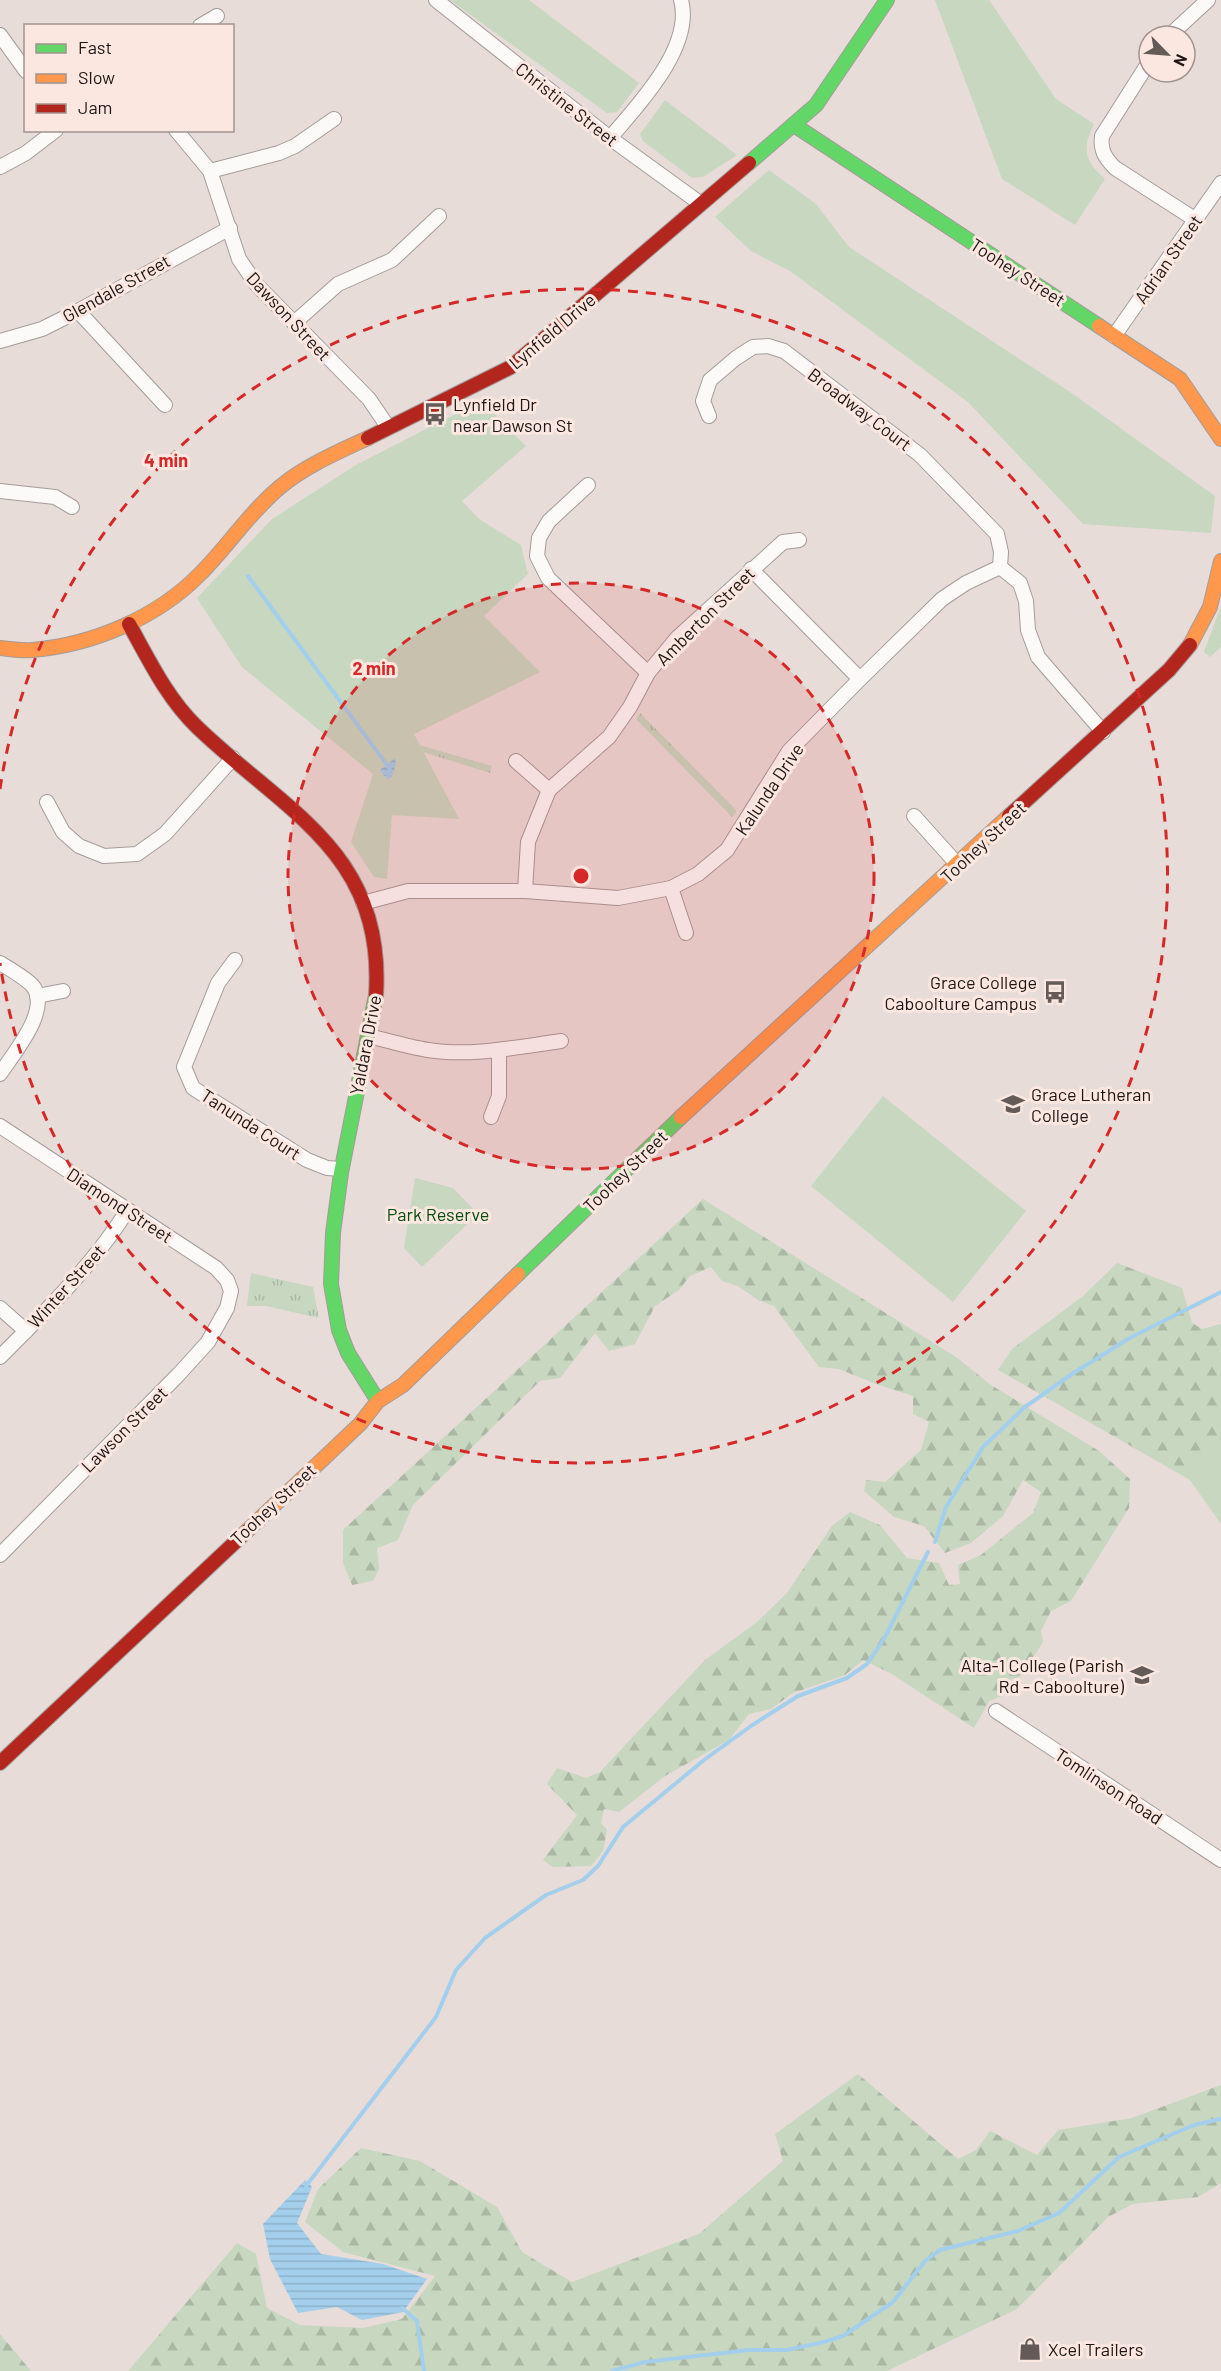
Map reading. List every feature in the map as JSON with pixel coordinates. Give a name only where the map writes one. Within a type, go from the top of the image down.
[{"type":"street","name":"Christine Street","points":[[436,0],[610,138],[701,204]]},
{"type":"street","points":[[610,138],[660,79],[679,38],[683,8],[681,0]]},
{"type":"street","name":"Lynfield Drive","points":[[0,648],[31,650],[80,641],[129,624],[184,589],[213,560],[252,512],[282,485],[322,460],[512,367],[816,105],[887,0]]},
{"type":"street","points":[[1183,24],[1208,0]]},
{"type":"street","points":[[203,24],[217,16]]},
{"type":"street","points":[[0,35],[24,68]]},
{"type":"street","points":[[1137,81],[1102,136],[1102,149],[1106,159],[1116,168],[1196,220]]},
{"type":"street","points":[[210,171],[287,150],[312,136],[334,119]]},
{"type":"street","name":"Toohey Street","points":[[794,124],[1180,379],[1221,439]]},
{"type":"street","points":[[0,167],[26,153],[53,132]]},
{"type":"street","name":"Dawson Street","points":[[178,132],[210,171],[239,259],[246,271],[369,399],[388,427]]},
{"type":"street","name":"Adrian Street","points":[[1114,336],[1221,183]]},
{"type":"street","points":[[294,323],[338,284],[392,260],[439,216]]},
{"type":"street","name":"Glendale Street","points":[[0,341],[42,328],[78,311],[230,228]]},
{"type":"street","points":[[78,311],[165,405]]},
{"type":"street","name":"Broadway Court","points":[[709,416],[703,401],[710,380],[753,347],[768,346],[784,351],[920,455],[997,534],[1001,552],[1000,567]]},
{"type":"street","points":[[588,485],[549,521],[538,538],[537,556],[548,578],[648,673]]},
{"type":"street","points":[[0,490],[55,497],[72,507]]},
{"type":"street","name":"Amberton Street","points":[[525,891],[528,842],[549,790],[609,737],[630,707],[648,673],[677,638],[783,542],[799,540]]},
{"type":"street","name":"Toohey Street","points":[[0,1763],[360,1424],[378,1401],[403,1385],[654,1143],[1169,670],[1194,642],[1212,603],[1221,561]]},
{"type":"street","points":[[1000,567],[1020,583],[1026,601],[1028,630],[1038,657],[1103,732]]},
{"type":"street","name":"Kalunda Drive","points":[[363,903],[408,891],[525,891],[618,898],[670,888],[698,874],[727,850],[789,751],[942,599],[966,583],[1000,567]]},
{"type":"street","points":[[751,569],[860,679]]},
{"type":"street","name":"Yaldara Drive","points":[[129,624],[165,689],[175,702],[197,726],[233,758],[315,826],[346,866],[363,903],[375,944],[376,999],[348,1125],[330,1263],[332,1305],[337,1325],[349,1354],[378,1401]]},
{"type":"street","points":[[47,802],[63,832],[79,846],[104,856],[137,854],[165,834],[233,758]]},
{"type":"street","points":[[516,761],[549,790]]},
{"type":"street","points":[[914,816],[958,865]]},
{"type":"street","points":[[670,888],[686,933]]},
{"type":"street","name":"Tanunda Court","points":[[235,960],[218,983],[189,1050],[184,1067],[187,1077],[193,1088],[307,1161],[316,1165],[341,1169]]},
{"type":"street","points":[[0,963],[32,985],[39,1008],[34,1021],[0,1074]]},
{"type":"street","points":[[37,996],[63,991]]},
{"type":"street","points":[[369,1036],[426,1050],[445,1052],[499,1050],[561,1041]]},
{"type":"street","points":[[491,1117],[500,1096],[499,1050]]},
{"type":"street","name":"Diamond Street","points":[[0,1126],[216,1268],[227,1280],[231,1291]]},
{"type":"street","name":"Winter Street","points":[[0,1357],[85,1269],[127,1211]]},
{"type":"street","name":"Lawson Street","points":[[0,1555],[208,1342],[227,1308],[231,1291]]},
{"type":"street","points":[[0,1308],[26,1331]]},
{"type":"street","name":"Tomlinson Road","points":[[996,1711],[1221,1860]]},
{"type":"green space","points":[[450,0],[529,0],[639,83],[617,112],[607,113]]},
{"type":"green space","points":[[935,0],[989,0],[1056,99],[1094,124],[1088,140],[1087,154],[1093,166],[1105,179],[1075,225],[1002,179]]},
{"type":"green space","points":[[665,100],[737,155],[703,177],[692,178],[643,141],[640,134]]},
{"type":"green space","points":[[769,170],[816,204],[849,247],[1073,394],[1215,496],[1211,533],[1083,524],[968,402],[790,271],[751,251],[715,217]]},
{"type":"green space","points":[[481,401],[526,446],[462,501],[479,519],[521,545],[528,574],[484,616],[540,672],[414,734],[459,819],[392,815],[387,879],[374,877],[351,842],[373,774],[242,667],[197,598],[272,519],[356,465]]},
{"type":"green space","points":[[1221,606],[1221,647],[1210,657],[1204,652]]},
{"type":"green space","points":[[640,713],[737,811],[732,817],[636,719]]},
{"type":"green space","points":[[419,745],[492,766],[490,773],[423,752]]},
{"type":"green space","points":[[883,1096],[1026,1211],[953,1302],[811,1186]]},
{"type":"green space","name":"Park Reserve","points":[[415,1178],[453,1188],[478,1214],[422,1267],[404,1248]]},
{"type":"green space","points":[[703,1199],[956,1357],[991,1385],[1099,1451],[1130,1479],[1129,1508],[1071,1601],[1051,1611],[1041,1631],[1043,1642],[1020,1677],[1005,1681],[1002,1696],[989,1701],[974,1728],[892,1674],[863,1660],[845,1675],[793,1693],[771,1709],[749,1714],[729,1740],[665,1776],[619,1812],[604,1809],[601,1823],[607,1830],[603,1851],[591,1866],[553,1867],[543,1860],[577,1815],[547,1784],[557,1768],[586,1778],[600,1772],[705,1660],[757,1622],[787,1593],[832,1526],[850,1512],[880,1525],[907,1558],[939,1563],[949,1585],[960,1584],[958,1565],[981,1555],[1033,1513],[1041,1492],[1023,1480],[1003,1516],[971,1543],[945,1553],[924,1526],[894,1517],[864,1491],[866,1480],[885,1482],[921,1450],[929,1422],[913,1414],[913,1396],[839,1369],[819,1367],[774,1306],[758,1300],[738,1286],[722,1281],[711,1267],[690,1276],[679,1290],[655,1306],[635,1344],[609,1351],[595,1333],[560,1378],[540,1381],[413,1505],[398,1540],[377,1548],[379,1569],[373,1581],[352,1585],[343,1563],[343,1530]]},
{"type":"green space","points":[[1117,1263],[1182,1288],[1192,1323],[1202,1329],[1221,1324],[1221,1429],[1190,1480],[998,1370],[1012,1349],[1083,1296]]},
{"type":"green space","points":[[251,1273],[313,1287],[319,1318],[266,1306],[247,1306]]},
{"type":"green space","points":[[1221,1429],[1221,1524],[1190,1480]]},
{"type":"green space","points":[[858,2074],[958,2159],[976,2150],[990,2131],[1037,2155],[1058,2130],[1132,2118],[1221,2085],[1221,2183],[1198,2197],[1133,2204],[1108,2217],[1017,2309],[887,2371],[128,2371],[237,2243],[256,2254],[267,2308],[300,2325],[363,2328],[402,2319],[435,2276],[343,2252],[305,2222],[318,2189],[361,2148],[420,2161],[497,2207],[522,2252],[572,2282],[699,2234],[783,2161],[775,2134]]},
{"type":"green space","points":[[0,2334],[31,2371],[0,2371]]},
{"type":"water","points":[[395,758],[391,777],[384,776],[380,770]]},
{"type":"water","points":[[305,2180],[312,2187],[297,2223],[321,2254],[383,2264],[427,2279],[403,2312],[362,2320],[337,2307],[298,2313],[270,2259],[263,2224]]},
{"type":"waterway","points":[[248,576],[387,765],[390,770],[388,777]]},
{"type":"waterway","points":[[935,1542],[946,1507],[983,1447],[1025,1407],[1128,1339],[1221,1292]]},
{"type":"waterway","points":[[306,2186],[436,2017],[456,1970],[485,1938],[546,1895],[583,1880],[598,1866],[623,1827],[704,1760],[751,1726],[798,1696],[847,1678],[867,1664],[884,1639],[928,1552]]},
{"type":"waterway","points":[[612,2371],[645,2362],[749,2350],[787,2350],[843,2336],[893,2302],[925,2261],[940,2250],[1018,2231],[1059,2213],[1119,2157],[1194,2125],[1221,2119]]},
{"type":"waterway","points":[[402,2308],[417,2321],[424,2371]]},
{"type":"traffic: fast","points":[[749,163],[816,105],[887,0]]},
{"type":"traffic: fast","points":[[794,125],[1099,326]]},
{"type":"traffic: fast","points":[[376,995],[341,1173],[333,1233],[331,1284],[339,1330],[348,1353],[378,1401]]},
{"type":"traffic: fast","points":[[518,1274],[681,1117]]},
{"type":"traffic: slow","points":[[1099,326],[1180,379],[1221,439]]},
{"type":"traffic: slow","points":[[0,648],[32,650],[78,642],[122,627],[144,616],[183,590],[258,508],[290,479],[368,438]]},
{"type":"traffic: slow","points":[[1190,645],[1210,607],[1221,561]]},
{"type":"traffic: slow","points":[[681,1117],[1009,816]]},
{"type":"traffic: slow","points":[[247,1531],[360,1424],[378,1401],[403,1385],[518,1274]]},
{"type":"traffic: jam","points":[[368,438],[511,367],[749,163]]},
{"type":"traffic: jam","points":[[129,624],[159,678],[186,716],[230,757],[295,811],[323,839],[347,870],[364,905],[375,946],[376,995]]},
{"type":"traffic: jam","points":[[1009,816],[1169,670],[1190,645]]},
{"type":"traffic: jam","points":[[0,1763],[247,1531]]},
{"type":"place","name":"Lynfield Dr near Dawson St","points":[[435,414]]},
{"type":"place","name":"Grace College Caboolture Campus","points":[[1055,992]]},
{"type":"place","name":"Grace Lutheran College","points":[[1013,1104]]},
{"type":"place","name":"Alta-1 College (Parish Rd - Caboolture)","points":[[1142,1675]]},
{"type":"place","name":"Xcel Trailers","points":[[1030,2349]]}]
